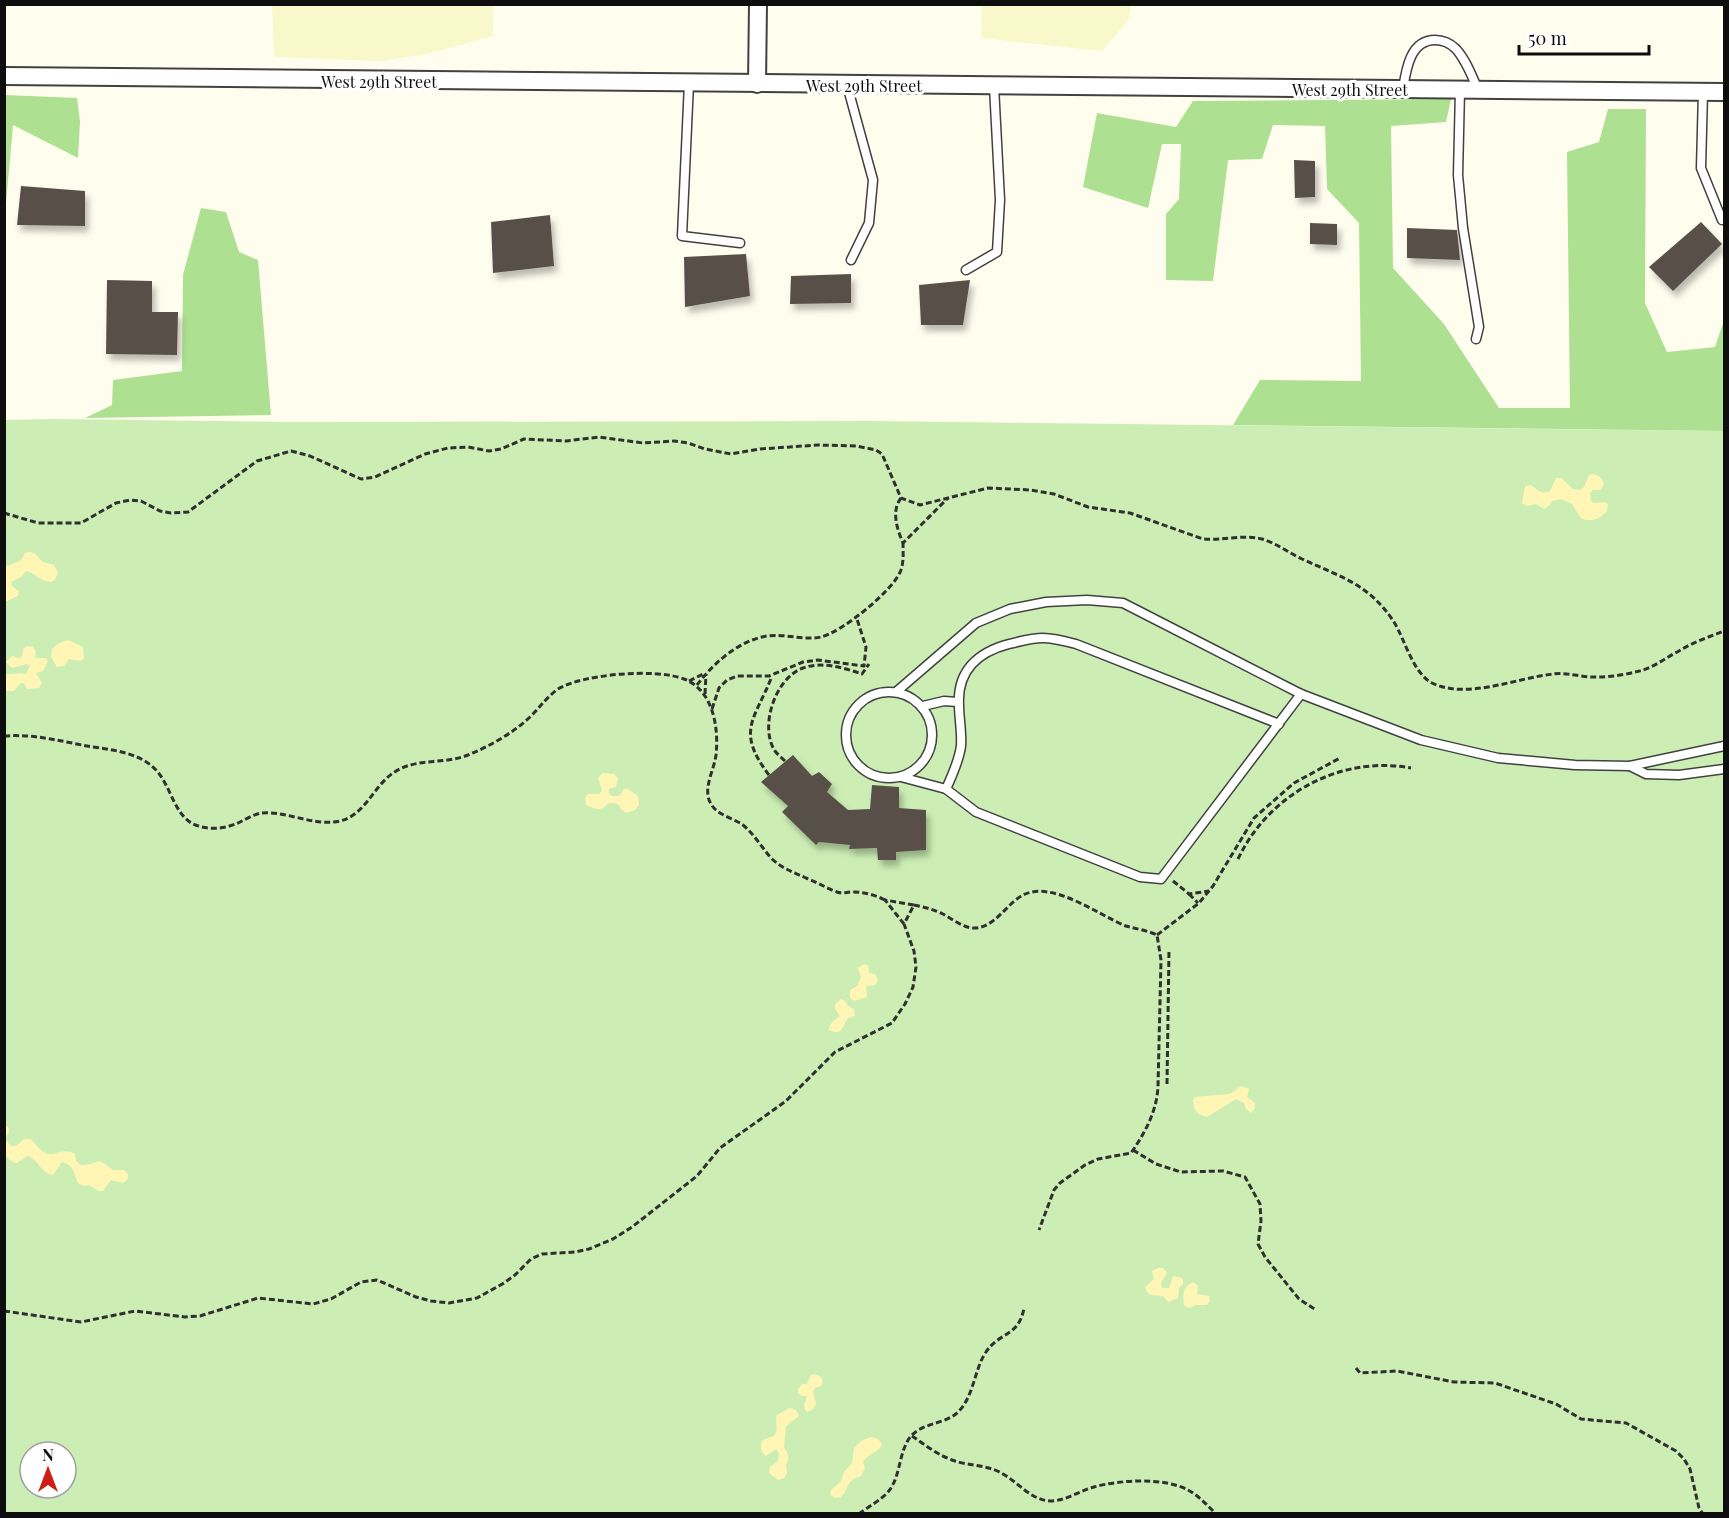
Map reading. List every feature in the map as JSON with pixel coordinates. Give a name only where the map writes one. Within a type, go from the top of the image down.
[{"type":"street","points":[[757,84],[758,4]]},
{"type":"street","name":"West 29th Street","points":[[4,76],[1725,92]]},
{"type":"lane","points":[[1403,89],[1410,57],[1419,45],[1427,40],[1438,39],[1450,43],[1458,51],[1478,90]]},
{"type":"lane","points":[[689,83],[682,236],[740,243]]},
{"type":"lane","points":[[847,85],[873,180],[869,222],[852,260]]},
{"type":"lane","points":[[966,270],[997,252],[1000,200],[993,86]]},
{"type":"lane","points":[[1460,90],[1458,175],[1463,228],[1479,327],[1476,339]]},
{"type":"lane","points":[[1703,92],[1701,168],[1722,220]]},
{"type":"lane","points":[[896,692],[976,623],[1010,609],[1046,602],[1087,600],[1123,603],[1301,694],[1421,740],[1498,758],[1575,765],[1630,766],[1725,746]]},
{"type":"lane","points":[[946,789],[956,768],[961,746],[958,702],[964,674],[978,658],[997,647],[1029,638],[1048,636],[1076,644],[1279,724]]},
{"type":"lane","points":[[901,777],[914,771],[925,761],[931,748],[933,733],[930,719],[923,706],[915,699],[896,692],[882,692],[869,696],[857,705],[846,730],[847,744],[852,758],[861,768],[880,777],[901,777],[946,789],[976,812],[1140,877],[1161,879],[1301,694]]},
{"type":"lane","points":[[923,706],[944,701],[958,702]]},
{"type":"lane","points":[[1630,766],[1646,774],[1679,775],[1725,769]]},
{"type":"path","points":[[4,513],[38,523],[81,523],[116,503],[129,500],[141,501],[160,511],[188,512],[257,461],[291,451],[310,456],[361,479],[375,477],[425,454],[448,448],[468,447],[489,452],[524,438],[566,441],[599,437],[643,443],[688,442],[705,449],[731,454],[785,447],[856,446],[882,453],[902,498],[920,505],[988,488],[1031,490],[1054,494],[1088,507],[1130,513],[1203,539],[1261,538],[1361,586],[1386,610],[1422,675],[1431,682],[1448,687],[1484,687],[1553,674],[1598,677],[1643,670],[1703,639],[1725,631]]},
{"type":"path","points":[[903,543],[949,497]]},
{"type":"path","points":[[697,685],[706,673],[728,653],[762,637],[807,639],[821,637],[856,616],[886,591],[901,570],[903,543],[895,514],[897,504],[902,498]]},
{"type":"path","points":[[712,711],[719,688],[727,680],[737,676],[761,678],[803,662],[818,660],[864,666],[866,647],[856,616]]},
{"type":"path","points":[[785,761],[775,751],[770,735],[770,717],[775,694],[784,683],[793,673],[804,668],[822,665],[844,668],[862,674],[869,664]]},
{"type":"path","points":[[4,736],[31,735],[50,738],[111,749],[141,759],[155,769],[166,783],[183,816],[194,824],[207,828],[234,825],[259,813],[277,813],[332,822],[348,818],[361,810],[383,781],[395,772],[422,762],[447,761],[464,757],[501,738],[529,717],[545,699],[574,681],[648,672],[666,674],[697,685],[705,694],[712,711],[717,732],[716,755],[706,792],[711,806],[740,823],[753,834],[771,858],[785,870],[841,894],[864,893],[885,900],[914,905],[939,912],[971,928],[979,928],[991,923],[1022,896],[1031,892],[1044,891],[1063,896],[1128,926],[1157,935]]},
{"type":"path","points":[[689,681],[706,673]]},
{"type":"path","points":[[705,694],[706,673]]},
{"type":"path","points":[[769,775],[757,759],[752,745],[751,726],[758,704],[773,675]]},
{"type":"path","points":[[1157,935],[1199,903],[1209,891],[1254,818],[1294,783],[1340,758]]},
{"type":"path","points":[[1238,859],[1269,815],[1287,799],[1329,774],[1350,768],[1382,764],[1411,768]]},
{"type":"path","points":[[1166,873],[1199,903]]},
{"type":"path","points":[[1189,894],[1209,891]]},
{"type":"path","points":[[4,1311],[81,1322],[135,1311],[185,1317],[200,1316],[258,1298],[313,1304],[331,1299],[361,1282],[377,1280],[416,1297],[449,1302],[477,1298],[504,1284],[531,1259],[542,1254],[575,1252],[613,1239],[632,1227],[697,1176],[720,1148],[786,1101],[835,1053],[892,1023],[913,987],[915,951],[904,924],[885,900]]},
{"type":"path","points":[[904,924],[914,905]]},
{"type":"path","points":[[1039,1230],[1054,1190],[1060,1183],[1084,1165],[1098,1159],[1131,1153],[1152,1117],[1157,1100],[1161,960],[1157,935]]},
{"type":"path","points":[[1167,1084],[1169,950]]},
{"type":"path","points":[[1133,1150],[1156,1164],[1181,1172],[1223,1171],[1245,1177],[1260,1204],[1261,1221],[1258,1244],[1265,1257],[1299,1299],[1316,1310]]},
{"type":"path","points":[[859,1514],[890,1490],[905,1448],[912,1436],[922,1428],[952,1416],[963,1405],[980,1362],[988,1349],[1015,1329],[1022,1320],[1024,1308]]},
{"type":"path","points":[[1356,1368],[1360,1373],[1397,1371],[1454,1382],[1492,1382],[1556,1404],[1581,1419],[1626,1423],[1676,1451],[1684,1459],[1690,1470],[1699,1508],[1703,1514]]},
{"type":"path","points":[[912,1436],[930,1449],[954,1461],[1001,1472],[1024,1490],[1048,1501],[1128,1481],[1148,1482],[1186,1489],[1203,1500],[1216,1514]]},
{"type":"green space","points":[[982,4],[1131,5],[1129,19],[1102,51],[981,38]]},
{"type":"green space","points":[[272,5],[493,5],[493,36],[427,54],[382,61],[274,57]]},
{"type":"green space","points":[[5,95],[77,98],[80,122],[78,158],[13,125],[5,215]]},
{"type":"green space","points":[[1451,99],[1446,122],[1391,126],[1393,268],[1444,324],[1499,408],[1570,408],[1567,152],[1599,142],[1608,109],[1646,109],[1645,303],[1667,352],[1715,347],[1724,320],[1724,431],[1233,425],[1260,380],[1361,381],[1359,223],[1327,189],[1325,126],[1273,125],[1262,159],[1228,160],[1213,281],[1166,280],[1166,214],[1179,199],[1181,144],[1162,144],[1148,208],[1083,187],[1097,113],[1176,127],[1193,101]]},
{"type":"green space","points":[[201,208],[226,212],[239,252],[258,260],[271,415],[85,418],[112,405],[113,380],[182,371],[183,275]]},
{"type":"green space","points":[[4,420],[872,421],[1724,431],[1724,1513],[5,1513]]},
{"type":"sand","points":[[1593,474],[1603,481],[1604,485],[1600,490],[1593,490],[1590,493],[1591,501],[1608,504],[1607,511],[1595,519],[1581,518],[1572,504],[1561,499],[1552,501],[1544,509],[1536,504],[1527,506],[1522,503],[1525,486],[1531,485],[1540,491],[1547,492],[1550,491],[1556,478],[1561,478],[1573,489],[1580,490],[1584,487],[1589,475]]},
{"type":"sand","points":[[30,552],[43,562],[54,565],[58,572],[55,580],[51,582],[40,579],[26,571],[21,577],[11,582],[12,586],[19,591],[18,596],[5,602],[5,564],[8,566],[21,560],[25,553]]},
{"type":"sand","points":[[68,640],[83,647],[84,658],[80,661],[69,659],[64,666],[57,667],[51,657],[52,649]]},
{"type":"sand","points":[[27,646],[33,647],[36,651],[35,658],[45,658],[48,661],[43,671],[36,673],[42,683],[39,688],[27,689],[24,683],[21,683],[14,691],[5,691],[5,674],[26,674],[30,666],[27,664],[12,668],[6,662],[12,656],[20,658],[23,649]]},
{"type":"sand","points":[[603,773],[614,774],[618,778],[616,787],[609,789],[609,794],[612,796],[619,796],[624,789],[628,789],[638,796],[639,805],[635,810],[626,813],[619,805],[613,803],[599,809],[586,805],[585,797],[588,794],[599,794],[602,791],[598,778]]},
{"type":"sand","points":[[864,964],[868,965],[869,973],[875,974],[878,980],[875,985],[866,986],[867,997],[854,1001],[850,998],[850,990],[857,986],[861,977],[858,968]]},
{"type":"sand","points":[[841,999],[854,1009],[855,1016],[848,1018],[842,1030],[834,1032],[829,1030],[840,1016],[835,1009],[835,1004]]},
{"type":"sand","points":[[1241,1086],[1249,1089],[1247,1097],[1255,1103],[1255,1108],[1251,1113],[1246,1109],[1244,1103],[1236,1099],[1207,1117],[1195,1109],[1193,1100],[1195,1097],[1230,1094]]},
{"type":"sand","points":[[5,1125],[9,1132],[5,1139],[11,1146],[16,1146],[24,1139],[30,1139],[45,1153],[70,1152],[75,1154],[76,1161],[81,1165],[99,1161],[113,1170],[124,1170],[128,1174],[128,1179],[123,1183],[111,1180],[103,1191],[99,1191],[89,1185],[83,1186],[78,1183],[71,1168],[62,1162],[53,1175],[45,1172],[27,1156],[17,1163],[12,1161],[8,1158],[4,1148]]},
{"type":"sand","points":[[1163,1268],[1167,1273],[1161,1283],[1162,1288],[1169,1288],[1173,1276],[1183,1279],[1178,1298],[1168,1302],[1163,1296],[1151,1295],[1147,1292],[1145,1287],[1154,1279],[1152,1271]]},
{"type":"sand","points":[[1193,1282],[1198,1286],[1197,1294],[1209,1296],[1210,1301],[1207,1305],[1195,1305],[1190,1308],[1184,1306],[1185,1289]]},
{"type":"sand","points":[[811,1375],[821,1377],[823,1382],[813,1392],[816,1404],[808,1412],[804,1405],[807,1396],[801,1396],[798,1389],[802,1384],[807,1384]]},
{"type":"sand","points":[[790,1408],[796,1410],[799,1416],[786,1426],[784,1447],[788,1454],[787,1473],[784,1478],[778,1480],[769,1473],[770,1467],[778,1461],[779,1453],[776,1449],[766,1456],[761,1446],[762,1441],[776,1433],[777,1415]]},
{"type":"sand","points":[[871,1437],[878,1439],[882,1444],[863,1462],[865,1468],[861,1476],[850,1482],[841,1497],[835,1498],[830,1491],[841,1481],[844,1472],[852,1463],[854,1448],[861,1441]]},
{"type":"building","points":[[1294,160],[1315,161],[1315,197],[1295,198]]},
{"type":"building","points":[[21,186],[85,191],[85,226],[17,225]]},
{"type":"building","points":[[550,215],[554,266],[493,273],[491,222]]},
{"type":"building","points":[[1701,222],[1722,244],[1673,291],[1649,267]]},
{"type":"building","points":[[1310,223],[1337,224],[1337,245],[1310,244]]},
{"type":"building","points":[[1407,228],[1457,230],[1460,260],[1407,258]]},
{"type":"building","points":[[746,254],[750,296],[685,307],[684,257]]},
{"type":"building","points":[[851,274],[851,303],[790,304],[791,276]]},
{"type":"building","points":[[107,280],[152,281],[152,312],[178,312],[177,355],[106,354]]},
{"type":"building","points":[[970,280],[963,325],[921,325],[919,285]]},
{"type":"building","points":[[793,755],[812,776],[819,772],[832,784],[827,792],[848,810],[870,809],[872,785],[899,787],[899,808],[926,810],[926,850],[896,852],[896,860],[878,860],[877,848],[849,849],[850,845],[819,842],[816,845],[782,812],[788,806],[761,782]]}]
